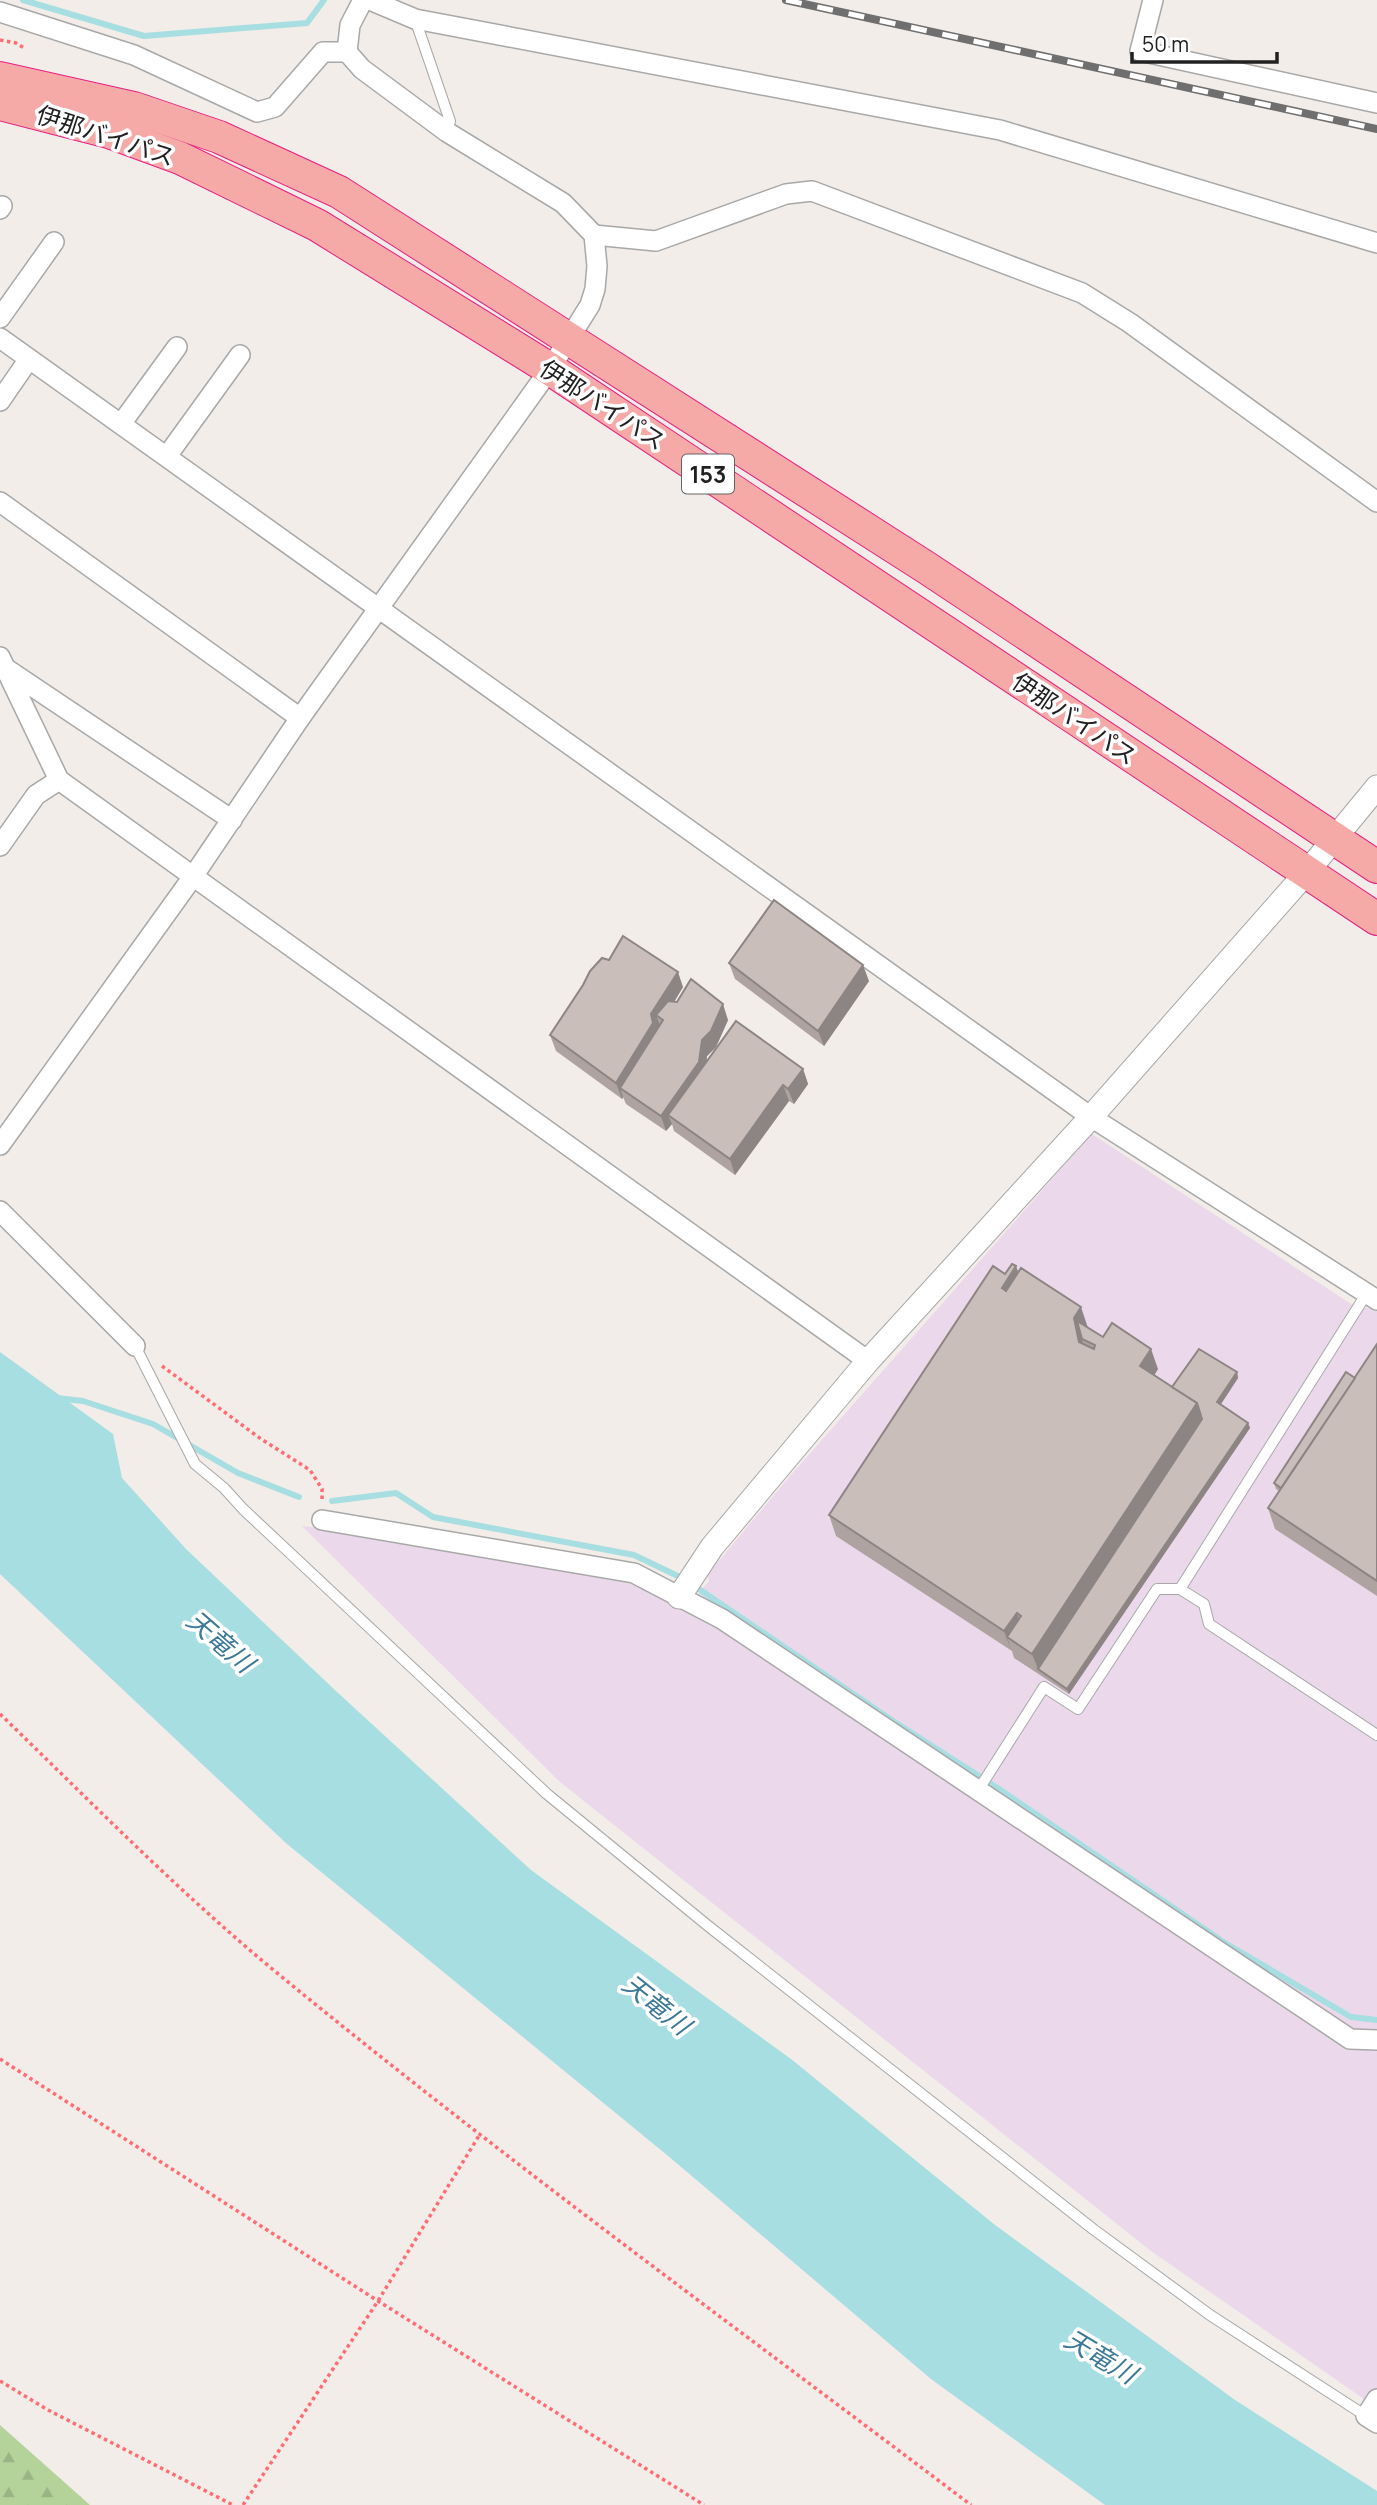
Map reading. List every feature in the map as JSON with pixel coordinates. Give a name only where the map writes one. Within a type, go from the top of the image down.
[{"type":"highway","name":"伊那バイパス","points":[[0,78],[46,86],[134,108],[231,142],[339,192],[927,568],[1377,867]]},
{"type":"highway","name":"伊那バイパス","points":[[0,104],[109,132],[180,158],[317,225],[550,369],[1377,919]]},
{"type":"street","points":[[0,1145],[192,878],[300,718],[550,369],[590,305],[597,266],[594,235],[563,203],[447,132],[362,69],[347,52],[350,25],[363,0]]},
{"type":"street","points":[[370,0],[415,19],[1000,130],[1377,243]]},
{"type":"street","points":[[1153,0],[1140,51],[1377,103]]},
{"type":"street","points":[[0,12],[134,55],[257,112],[275,107],[323,52],[347,52]]},
{"type":"street","points":[[594,235],[656,241],[786,194],[812,191],[1082,293],[1130,323],[1377,502]]},
{"type":"street","points":[[0,318],[54,242]]},
{"type":"street","points":[[0,338],[1091,1117],[1372,1296]]},
{"type":"street","points":[[121,424],[177,347]]},
{"type":"street","points":[[167,456],[240,355]]},
{"type":"street","points":[[0,401],[29,359]]},
{"type":"street","points":[[0,502],[300,718]]},
{"type":"street","points":[[4,663],[232,820]]},
{"type":"street","points":[[4,663],[59,780],[868,1361]]},
{"type":"street","points":[[0,846],[36,795],[59,780]]},
{"type":"street","points":[[680,1595],[712,1547],[868,1361],[1091,1117],[1307,872],[1377,787]]},
{"type":"street","points":[[0,1211],[135,1346]]},
{"type":"street","points":[[322,1520],[634,1573],[680,1595],[722,1619],[980,1788],[1350,2039],[1377,2040]]},
{"type":"street","points":[[1372,2420],[1377,2399]]},
{"type":"lane","points":[[415,19],[450,121],[447,132]]},
{"type":"lane","points":[[1180,1589],[1372,1296]]},
{"type":"lane","points":[[135,1346],[195,1464],[224,1488],[243,1510],[547,1794],[707,1925],[1104,2237],[1210,2315],[1372,2420]]},
{"type":"lane","points":[[980,1788],[1044,1687],[1078,1709],[1157,1590],[1180,1589],[1204,1604],[1209,1624],[1377,1735]]},
{"type":"path","points":[[0,40],[16,43],[24,48]]},
{"type":"path","points":[[135,1346],[261,1439],[310,1470],[323,1489],[322,1520]]},
{"type":"path","points":[[0,1714],[178,1886],[270,1967],[480,2134],[971,2505]]},
{"type":"path","points":[[0,2059],[378,2301],[704,2505]]},
{"type":"path","points":[[243,2505],[378,2301],[480,2134]]},
{"type":"path","points":[[0,2381],[48,2410],[233,2505]]},
{"type":"shaded area","points":[[1092,1134],[1351,1304],[1365,1308],[1377,1306],[1377,2402],[1374,2406],[1151,2251],[560,1782],[302,1526],[639,1567],[697,1595],[709,1581],[707,1575],[790,1476]]},
{"type":"green space","points":[[0,2425],[90,2505],[0,2505]]},
{"type":"water","name":"天竜川","points":[[0,1352],[113,1434],[122,1478],[186,1549],[531,1870],[791,2059],[995,2225],[1235,2400],[1377,2491],[1377,2505],[1105,2505],[931,2379],[667,2155],[287,1844],[0,1574]]},
{"type":"building","points":[[774,900],[863,965],[818,1031],[729,963]]},
{"type":"building","points":[[623,936],[678,972],[651,1014],[653,1023],[616,1083],[550,1035],[590,971],[602,958],[609,960]]},
{"type":"building","points":[[691,979],[723,1004],[711,1031],[702,1040],[699,1062],[661,1116],[620,1088],[663,1020],[656,1015],[668,1001],[677,1002]]},
{"type":"building","points":[[736,1021],[803,1069],[788,1089],[783,1085],[730,1159],[668,1115]]},
{"type":"building","points":[[1012,1264],[1016,1266],[1002,1288],[1006,1291],[1021,1268],[1081,1307],[1074,1318],[1079,1342],[1094,1349],[1095,1345],[1082,1339],[1077,1321],[1103,1337],[1112,1323],[1151,1349],[1140,1366],[1197,1403],[1032,1654],[1007,1637],[1021,1616],[1017,1613],[1004,1631],[829,1515],[993,1266],[1005,1274]]},
{"type":"building","points":[[1377,1344],[1377,1581],[1268,1508]]},
{"type":"building","points":[[1199,1349],[1237,1372],[1217,1402],[1248,1423],[1067,1689],[1038,1669],[1202,1419],[1197,1403],[1172,1387]]},
{"type":"building","points":[[1346,1372],[1355,1378],[1281,1488],[1274,1483]]},
{"type":"waterway","points":[[23,0],[144,36],[307,23],[324,0]]},
{"type":"waterway","points":[[57,1398],[83,1401],[153,1424],[238,1473],[299,1497]]},
{"type":"waterway","points":[[332,1501],[396,1493],[433,1517],[634,1555],[684,1579]]},
{"type":"waterway","points":[[693,1585],[1225,1943],[1351,2017],[1377,2020]]},
{"type":"railway","points":[[786,0],[1377,129]]}]
